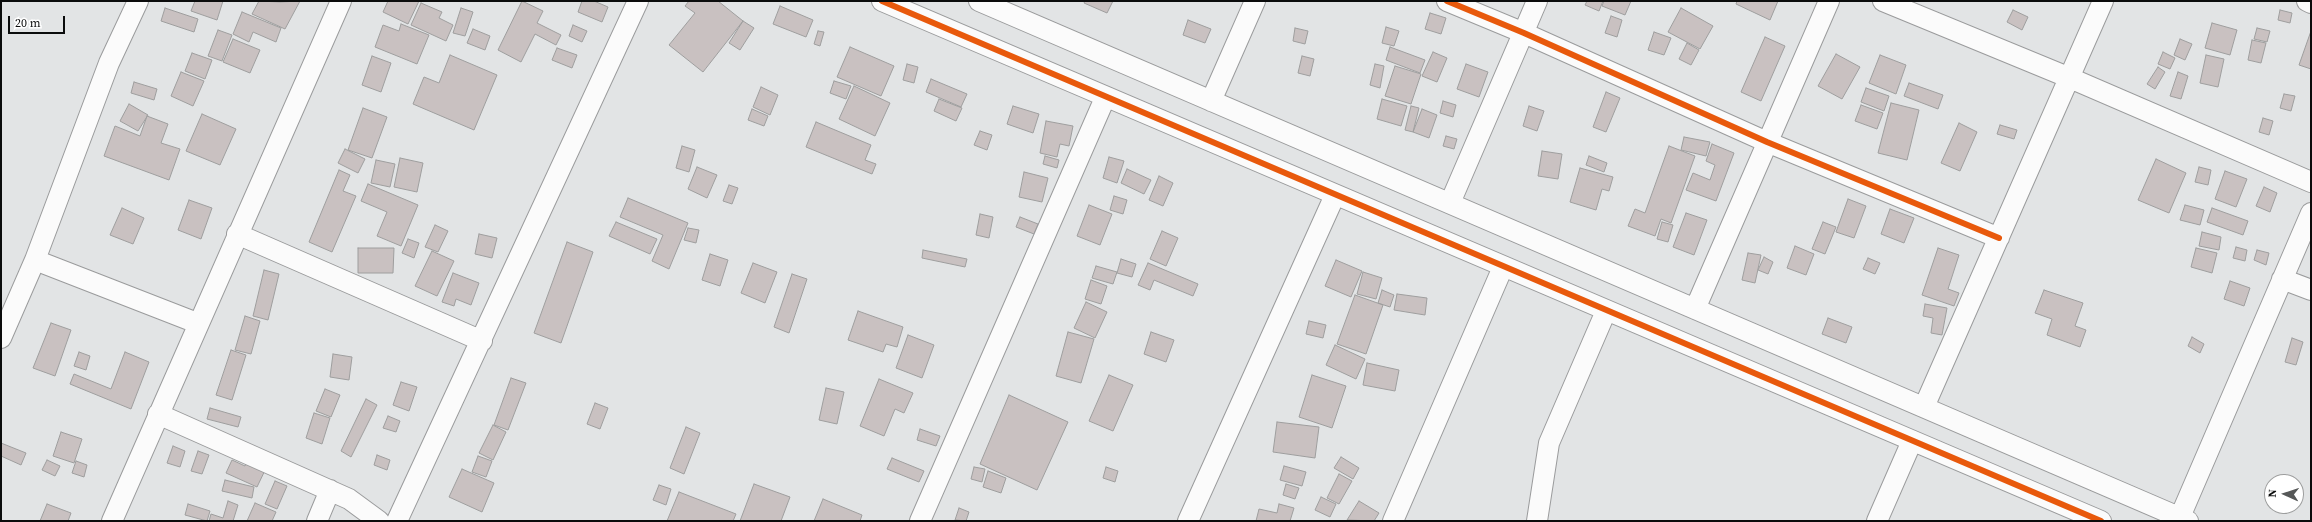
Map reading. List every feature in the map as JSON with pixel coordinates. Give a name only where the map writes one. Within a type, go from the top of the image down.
[{"type":"street","points":[[1,338],[35,260],[109,63],[138,1]]},
{"type":"street","points":[[112,521],[237,234],[341,1]]},
{"type":"street","points":[[397,521],[482,341],[638,1]]},
{"type":"street","points":[[882,1],[1105,98],[2101,521]]},
{"type":"street","points":[[979,1],[2184,519],[2282,279],[2311,213]]},
{"type":"street","points":[[1211,101],[1255,1]]},
{"type":"street","points":[[1447,1],[1524,33],[1767,142],[1999,238]]},
{"type":"street","points":[[1450,203],[1537,1]]},
{"type":"street","points":[[1695,309],[1829,1]]},
{"type":"street","points":[[1883,1],[2070,78],[2311,182]]},
{"type":"street","points":[[1924,408],[2103,1]]},
{"type":"street","points":[[2307,1],[2311,3]]},
{"type":"street","points":[[920,521],[1105,98]]},
{"type":"street","points":[[1188,521],[1334,195]]},
{"type":"street","points":[[237,234],[482,341]]},
{"type":"street","points":[[35,260],[198,324]]},
{"type":"street","points":[[1393,521],[1503,267]]},
{"type":"street","points":[[2282,279],[2311,290]]},
{"type":"street","points":[[1537,521],[1549,443],[1606,311]]},
{"type":"street","points":[[158,414],[349,499],[379,521]]},
{"type":"street","points":[[1877,521],[1912,441]]},
{"type":"street","points":[[317,521],[330,490]]},
{"type":"building","points":[[195,1],[223,1],[217,20],[191,11]]},
{"type":"building","points":[[259,1],[300,1],[285,29],[252,14]]},
{"type":"building","points":[[388,1],[419,1],[408,24],[383,12]]},
{"type":"building","points":[[522,1],[543,11],[537,23],[561,35],[556,45],[535,34],[521,62],[498,50]]},
{"type":"building","points":[[582,1],[594,1],[608,7],[602,22],[578,12]]},
{"type":"building","points":[[689,1],[718,1],[743,21],[703,72],[669,45],[695,13],[685,6]]},
{"type":"building","points":[[1085,1],[1113,1],[1107,13],[1084,3]]},
{"type":"building","points":[[1587,1],[1603,1],[1599,11],[1585,5]]},
{"type":"building","points":[[1604,1],[1631,1],[1625,15],[1602,6]]},
{"type":"building","points":[[1737,1],[1778,1],[1770,20],[1736,4]]},
{"type":"building","points":[[421,3],[442,12],[439,18],[453,25],[446,41],[411,25]]},
{"type":"building","points":[[780,6],[813,20],[806,37],[773,24]]},
{"type":"building","points":[[165,8],[198,19],[194,32],[161,21]]},
{"type":"building","points":[[461,8],[473,12],[465,36],[453,33]]},
{"type":"building","points":[[1681,8],[1713,26],[1700,49],[1668,32]]},
{"type":"building","points":[[2013,10],[2028,17],[2022,30],[2007,22]]},
{"type":"building","points":[[2280,10],[2292,13],[2290,23],[2278,20]]},
{"type":"building","points":[[242,12],[281,28],[276,42],[253,32],[249,42],[233,34]]},
{"type":"building","points":[[1430,13],[1446,18],[1441,34],[1425,29]]},
{"type":"building","points":[[1611,16],[1622,20],[1617,37],[1605,33]]},
{"type":"building","points":[[1188,20],[1211,29],[1205,43],[1183,35]]},
{"type":"building","points":[[743,21],[754,28],[740,50],[729,43]]},
{"type":"building","points":[[2212,23],[2237,30],[2230,55],[2205,48]]},
{"type":"building","points":[[401,24],[429,35],[417,64],[375,47],[383,25],[399,31]]},
{"type":"building","points":[[573,25],[587,31],[582,42],[569,36]]},
{"type":"building","points":[[1386,27],[1399,31],[1394,46],[1382,43]]},
{"type":"building","points":[[1295,28],[1308,31],[1305,44],[1293,41]]},
{"type":"building","points":[[2257,28],[2270,31],[2267,42],[2254,39]]},
{"type":"building","points":[[473,29],[490,36],[485,50],[467,43]]},
{"type":"building","points":[[218,30],[232,35],[222,61],[208,56]]},
{"type":"building","points":[[818,31],[824,32],[820,46],[814,44]]},
{"type":"building","points":[[2311,31],[2311,69],[2299,65]]},
{"type":"building","points":[[1654,32],[1671,38],[1664,55],[1648,50]]},
{"type":"building","points":[[1765,37],[1785,46],[1761,101],[1741,92]]},
{"type":"building","points":[[233,39],[260,50],[250,73],[223,62]]},
{"type":"building","points":[[2180,39],[2192,44],[2185,60],[2174,55]]},
{"type":"building","points":[[2252,40],[2266,43],[2261,63],[2248,60]]},
{"type":"building","points":[[1687,43],[1699,50],[1691,65],[1679,59]]},
{"type":"building","points":[[850,47],[894,66],[881,96],[837,77]]},
{"type":"building","points":[[1390,47],[1425,60],[1420,73],[1386,60]]},
{"type":"building","points":[[557,48],[577,55],[572,68],[552,60]]},
{"type":"building","points":[[1433,52],[1447,58],[1437,82],[1422,76]]},
{"type":"building","points":[[2163,52],[2175,58],[2170,69],[2158,64]]},
{"type":"building","points":[[192,53],[212,60],[205,79],[185,71]]},
{"type":"building","points":[[1836,54],[1860,67],[1842,99],[1818,86]]},
{"type":"building","points":[[450,55],[497,75],[474,130],[413,104],[424,77],[439,83]]},
{"type":"building","points":[[1880,55],[1906,65],[1896,94],[1869,83]]},
{"type":"building","points":[[2206,55],[2224,59],[2218,87],[2200,83]]},
{"type":"building","points":[[372,56],[391,63],[381,92],[362,85]]},
{"type":"building","points":[[1302,56],[1314,59],[1310,76],[1298,73]]},
{"type":"building","points":[[907,64],[918,67],[914,83],[903,80]]},
{"type":"building","points":[[1375,64],[1384,66],[1380,88],[1370,85]]},
{"type":"building","points":[[1466,64],[1488,72],[1479,97],[1457,89]]},
{"type":"building","points":[[1395,66],[1421,74],[1411,104],[1385,96]]},
{"type":"building","points":[[2158,67],[2165,72],[2155,89],[2147,84]]},
{"type":"building","points":[[181,72],[204,81],[193,106],[171,96]]},
{"type":"building","points":[[2178,72],[2188,76],[2181,99],[2170,96]]},
{"type":"building","points":[[931,79],[967,94],[961,107],[926,92]]},
{"type":"building","points":[[834,81],[851,86],[846,99],[830,93]]},
{"type":"building","points":[[134,82],[157,89],[154,100],[131,93]]},
{"type":"building","points":[[1909,83],[1943,95],[1938,109],[1904,96]]},
{"type":"building","points":[[854,86],[890,103],[875,136],[839,119]]},
{"type":"building","points":[[761,87],[778,95],[770,115],[753,107]]},
{"type":"building","points":[[1866,88],[1889,96],[1884,111],[1861,102]]},
{"type":"building","points":[[1606,92],[1620,98],[1606,132],[1593,127]]},
{"type":"building","points":[[2284,94],[2295,96],[2291,111],[2280,108]]},
{"type":"building","points":[[939,99],[962,108],[956,121],[934,111]]},
{"type":"building","points":[[1382,99],[1407,106],[1401,126],[1377,119]]},
{"type":"building","points":[[1443,101],[1456,105],[1453,117],[1440,113]]},
{"type":"building","points":[[1891,103],[1919,110],[1907,160],[1878,153]]},
{"type":"building","points":[[129,104],[148,115],[138,131],[120,121]]},
{"type":"building","points":[[1861,105],[1883,113],[1877,129],[1855,121]]},
{"type":"building","points":[[1013,106],[1039,114],[1033,133],[1007,124]]},
{"type":"building","points":[[1411,106],[1419,108],[1413,132],[1405,130]]},
{"type":"building","points":[[1529,106],[1544,111],[1537,131],[1523,126]]},
{"type":"building","points":[[363,108],[387,117],[372,158],[348,150]]},
{"type":"building","points":[[752,109],[768,116],[764,126],[748,120]]},
{"type":"building","points":[[1422,109],[1437,115],[1429,138],[1413,132]]},
{"type":"building","points":[[202,114],[236,129],[220,165],[186,151]]},
{"type":"building","points":[[147,116],[168,124],[161,143],[180,149],[169,180],[104,156],[115,126],[140,136]]},
{"type":"building","points":[[2263,118],[2273,121],[2269,135],[2259,132]]},
{"type":"building","points":[[1046,121],[1073,126],[1069,146],[1060,144],[1057,157],[1040,153]]},
{"type":"building","points":[[816,122],[871,145],[865,160],[876,164],[872,174],[806,147]]},
{"type":"building","points":[[1959,123],[1977,132],[1960,171],[1941,163]]},
{"type":"building","points":[[2000,125],[2017,130],[2014,139],[1997,134]]},
{"type":"building","points":[[980,131],[992,135],[987,150],[974,145]]},
{"type":"building","points":[[1446,136],[1457,139],[1454,149],[1443,146]]},
{"type":"building","points":[[1684,137],[1710,142],[1706,156],[1681,150]]},
{"type":"building","points":[[1712,144],[1734,153],[1716,201],[1686,190],[1693,173],[1710,180],[1715,165],[1706,161]]},
{"type":"building","points":[[682,146],[695,150],[689,172],[676,168]]},
{"type":"building","points":[[1669,146],[1695,156],[1671,223],[1661,219],[1655,236],[1628,226],[1635,209],[1645,213]]},
{"type":"building","points":[[345,149],[365,159],[358,173],[338,163]]},
{"type":"building","points":[[1542,151],[1562,154],[1558,179],[1538,176]]},
{"type":"building","points":[[1045,156],[1059,160],[1057,168],[1043,164]]},
{"type":"building","points":[[1589,156],[1607,163],[1604,172],[1586,165]]},
{"type":"building","points":[[1109,157],[1124,161],[1117,183],[1103,178]]},
{"type":"building","points":[[400,158],[423,163],[417,192],[394,187]]},
{"type":"building","points":[[2156,159],[2186,173],[2169,213],[2138,200]]},
{"type":"building","points":[[376,160],[395,164],[390,187],[371,183]]},
{"type":"building","points":[[697,167],[717,175],[707,198],[688,189]]},
{"type":"building","points":[[2199,167],[2211,170],[2208,185],[2195,182]]},
{"type":"building","points":[[1580,168],[1613,177],[1609,191],[1602,189],[1596,210],[1570,202]]},
{"type":"building","points":[[1127,169],[1151,180],[1144,194],[1121,183]]},
{"type":"building","points":[[339,170],[350,175],[343,191],[356,196],[332,252],[309,242]]},
{"type":"building","points":[[2225,171],[2247,179],[2236,207],[2215,199]]},
{"type":"building","points":[[1024,172],[1048,178],[1042,202],[1019,197]]},
{"type":"building","points":[[1159,176],[1173,183],[1163,206],[1149,200]]},
{"type":"building","points":[[368,184],[418,205],[401,246],[377,236],[387,212],[361,201]]},
{"type":"building","points":[[729,185],[738,188],[732,204],[723,201]]},
{"type":"building","points":[[2264,187],[2277,193],[2270,212],[2256,206]]},
{"type":"building","points":[[1114,196],[1127,200],[1123,214],[1110,210]]},
{"type":"building","points":[[628,198],[688,223],[669,269],[652,261],[663,235],[620,217]]},
{"type":"building","points":[[1848,199],[1866,206],[1854,238],[1836,232]]},
{"type":"building","points":[[189,200],[212,208],[201,239],[178,230]]},
{"type":"building","points":[[1089,205],[1112,214],[1100,245],[1077,236]]},
{"type":"building","points":[[2185,205],[2204,210],[2200,225],[2180,220]]},
{"type":"building","points":[[122,208],[144,218],[133,244],[110,235]]},
{"type":"building","points":[[2212,208],[2248,221],[2243,235],[2207,222]]},
{"type":"building","points":[[1890,209],[1914,218],[1904,243],[1881,234]]},
{"type":"building","points":[[1686,213],[1707,220],[1694,255],[1673,247]]},
{"type":"building","points":[[980,214],[993,217],[989,238],[976,235]]},
{"type":"building","points":[[1020,217],[1038,224],[1034,234],[1016,227]]},
{"type":"building","points":[[616,222],[657,239],[650,254],[609,236]]},
{"type":"building","points":[[1662,222],[1673,225],[1668,242],[1657,239]]},
{"type":"building","points":[[1823,222],[1836,227],[1825,254],[1812,249]]},
{"type":"building","points":[[435,225],[448,231],[438,252],[425,247]]},
{"type":"building","points":[[688,228],[699,230],[696,243],[684,240]]},
{"type":"building","points":[[1162,231],[1178,238],[1166,266],[1150,259]]},
{"type":"building","points":[[2202,232],[2221,237],[2219,250],[2199,246]]},
{"type":"building","points":[[479,234],[497,238],[492,258],[475,254]]},
{"type":"building","points":[[408,239],[419,243],[414,258],[402,253]]},
{"type":"building","points":[[567,242],[593,252],[561,343],[534,333]]},
{"type":"building","points":[[1795,246],[1814,254],[1806,275],[1787,268]]},
{"type":"building","points":[[2236,247],[2247,250],[2245,261],[2233,258]]},
{"type":"building","points":[[358,248],[394,248],[393,273],[358,273]]},
{"type":"building","points":[[1938,248],[1959,255],[1948,289],[1959,293],[1954,306],[1922,295]]},
{"type":"building","points":[[2196,248],[2217,253],[2212,273],[2191,267]]},
{"type":"building","points":[[923,250],[967,259],[965,267],[922,258]]},
{"type":"building","points":[[2257,250],[2269,253],[2266,265],[2254,260]]},
{"type":"building","points":[[432,251],[454,261],[437,296],[415,286]]},
{"type":"building","points":[[1748,253],[1761,255],[1755,283],[1742,280]]},
{"type":"building","points":[[710,254],[728,260],[720,286],[702,280]]},
{"type":"building","points":[[1764,257],[1773,262],[1768,274],[1758,270]]},
{"type":"building","points":[[1868,258],[1880,263],[1875,274],[1863,269]]},
{"type":"building","points":[[1121,259],[1136,264],[1132,277],[1117,273]]},
{"type":"building","points":[[1336,260],[1362,271],[1351,297],[1325,286]]},
{"type":"building","points":[[753,263],[777,272],[765,303],[741,293]]},
{"type":"building","points":[[1148,263],[1198,284],[1193,296],[1154,280],[1150,290],[1138,285]]},
{"type":"building","points":[[1096,266],[1117,272],[1113,284],[1092,278]]},
{"type":"building","points":[[264,270],[279,274],[268,320],[253,316]]},
{"type":"building","points":[[1363,272],[1382,278],[1376,299],[1357,294]]},
{"type":"building","points":[[453,273],[479,283],[471,305],[456,299],[454,306],[442,302]]},
{"type":"building","points":[[792,274],[807,279],[789,333],[774,327]]},
{"type":"building","points":[[1091,280],[1107,286],[1101,304],[1085,299]]},
{"type":"building","points":[[2230,281],[2250,288],[2244,306],[2224,299]]},
{"type":"building","points":[[1382,290],[1394,295],[1390,307],[1378,303]]},
{"type":"building","points":[[2044,290],[2083,303],[2075,326],[2086,330],[2080,347],[2047,335],[2052,319],[2035,313]]},
{"type":"building","points":[[1397,294],[1427,298],[1425,315],[1394,310]]},
{"type":"building","points":[[1355,295],[1383,305],[1366,354],[1337,344]]},
{"type":"building","points":[[1086,302],[1107,312],[1095,338],[1074,328]]},
{"type":"building","points":[[1925,304],[1947,308],[1942,335],[1931,333],[1933,318],[1923,316]]},
{"type":"building","points":[[858,311],[903,327],[897,347],[886,344],[883,352],[848,340]]},
{"type":"building","points":[[245,316],[260,321],[251,354],[235,350]]},
{"type":"building","points":[[1828,318],[1852,327],[1846,343],[1822,334]]},
{"type":"building","points":[[1309,321],[1326,325],[1323,338],[1306,334]]},
{"type":"building","points":[[51,323],[71,330],[55,376],[33,368]]},
{"type":"building","points":[[1068,332],[1094,339],[1081,383],[1056,376]]},
{"type":"building","points":[[1151,332],[1174,340],[1166,362],[1144,354]]},
{"type":"building","points":[[908,335],[934,345],[922,378],[896,368]]},
{"type":"building","points":[[2192,337],[2204,344],[2200,353],[2188,346]]},
{"type":"building","points":[[2292,338],[2303,342],[2296,365],[2285,362]]},
{"type":"building","points":[[1335,345],[1365,359],[1356,379],[1326,365]]},
{"type":"building","points":[[231,350],[246,355],[232,400],[216,395]]},
{"type":"building","points":[[79,352],[90,356],[86,370],[74,366]]},
{"type":"building","points":[[125,352],[149,362],[131,409],[70,384],[74,374],[111,389]]},
{"type":"building","points":[[333,354],[352,357],[349,380],[330,377]]},
{"type":"building","points":[[1367,363],[1399,370],[1395,391],[1363,385]]},
{"type":"building","points":[[1109,375],[1133,385],[1113,431],[1089,421]]},
{"type":"building","points":[[1312,375],[1346,386],[1332,428],[1299,417]]},
{"type":"building","points":[[511,378],[526,383],[508,430],[494,425]]},
{"type":"building","points":[[879,379],[913,393],[904,413],[895,409],[884,436],[860,426]]},
{"type":"building","points":[[401,382],[417,387],[409,411],[393,405]]},
{"type":"building","points":[[826,388],[844,392],[837,424],[819,420]]},
{"type":"building","points":[[325,389],[340,395],[331,417],[316,411]]},
{"type":"building","points":[[1009,395],[1068,422],[1037,490],[980,464]]},
{"type":"building","points":[[366,399],[377,405],[351,457],[341,451]]},
{"type":"building","points":[[595,403],[608,408],[600,429],[587,424]]},
{"type":"building","points":[[210,408],[241,417],[238,427],[207,419]]},
{"type":"building","points":[[314,413],[330,418],[322,444],[306,438]]},
{"type":"building","points":[[388,416],[400,421],[396,432],[383,428]]},
{"type":"building","points":[[1277,422],[1319,427],[1315,458],[1273,452]]},
{"type":"building","points":[[493,425],[506,432],[493,460],[479,453]]},
{"type":"building","points":[[686,427],[700,433],[684,474],[670,468]]},
{"type":"building","points":[[920,429],[940,436],[936,446],[917,440]]},
{"type":"building","points":[[61,432],[82,439],[74,463],[53,456]]},
{"type":"building","points":[[1,443],[26,453],[21,465],[1,456]]},
{"type":"building","points":[[173,446],[185,451],[180,467],[167,463]]},
{"type":"building","points":[[198,451],[209,455],[202,474],[191,471]]},
{"type":"building","points":[[377,455],[390,460],[387,470],[374,465]]},
{"type":"building","points":[[249,456],[268,464],[257,487],[226,473],[232,460],[245,466]]},
{"type":"building","points":[[478,456],[492,461],[486,477],[472,472]]},
{"type":"building","points":[[1341,457],[1359,468],[1353,479],[1334,468]]},
{"type":"building","points":[[892,458],[924,471],[919,482],[887,469]]},
{"type":"building","points":[[47,460],[60,466],[55,476],[42,470]]},
{"type":"building","points":[[76,461],[87,465],[84,477],[72,473]]},
{"type":"building","points":[[1284,466],[1306,472],[1302,486],[1280,480]]},
{"type":"building","points":[[974,467],[985,469],[982,482],[971,479]]},
{"type":"building","points":[[1106,467],[1118,471],[1115,482],[1103,478]]},
{"type":"building","points":[[462,469],[494,483],[482,512],[449,497]]},
{"type":"building","points":[[988,471],[1006,478],[1001,493],[983,487]]},
{"type":"building","points":[[1339,474],[1352,481],[1339,504],[1327,498]]},
{"type":"building","points":[[225,480],[254,487],[252,498],[222,491]]},
{"type":"building","points":[[275,481],[287,486],[277,509],[265,504]]},
{"type":"building","points":[[754,484],[790,497],[781,521],[740,521]]},
{"type":"building","points":[[1286,484],[1299,488],[1295,499],[1283,495]]},
{"type":"building","points":[[659,485],[671,489],[666,505],[653,500]]},
{"type":"building","points":[[679,492],[736,514],[733,521],[667,521]]},
{"type":"building","points":[[1321,497],[1336,504],[1330,517],[1315,510]]},
{"type":"building","points":[[823,499],[862,515],[860,521],[814,521]]},
{"type":"building","points":[[228,501],[238,505],[233,521],[209,521],[211,514],[223,518]]},
{"type":"building","points":[[1359,501],[1379,513],[1374,521],[1347,520]]},
{"type":"building","points":[[255,503],[276,512],[272,521],[247,521]]},
{"type":"building","points":[[47,504],[71,513],[68,521],[40,521]]},
{"type":"building","points":[[188,504],[210,511],[207,521],[185,515]]},
{"type":"building","points":[[1279,504],[1294,508],[1290,521],[1256,521],[1259,509],[1277,513]]},
{"type":"building","points":[[959,508],[969,512],[966,521],[955,520]]},
{"type":"cycle path","points":[[882,1],[2101,521]]},
{"type":"cycle path","points":[[1447,1],[1524,33],[1767,142],[1999,238]]}]
